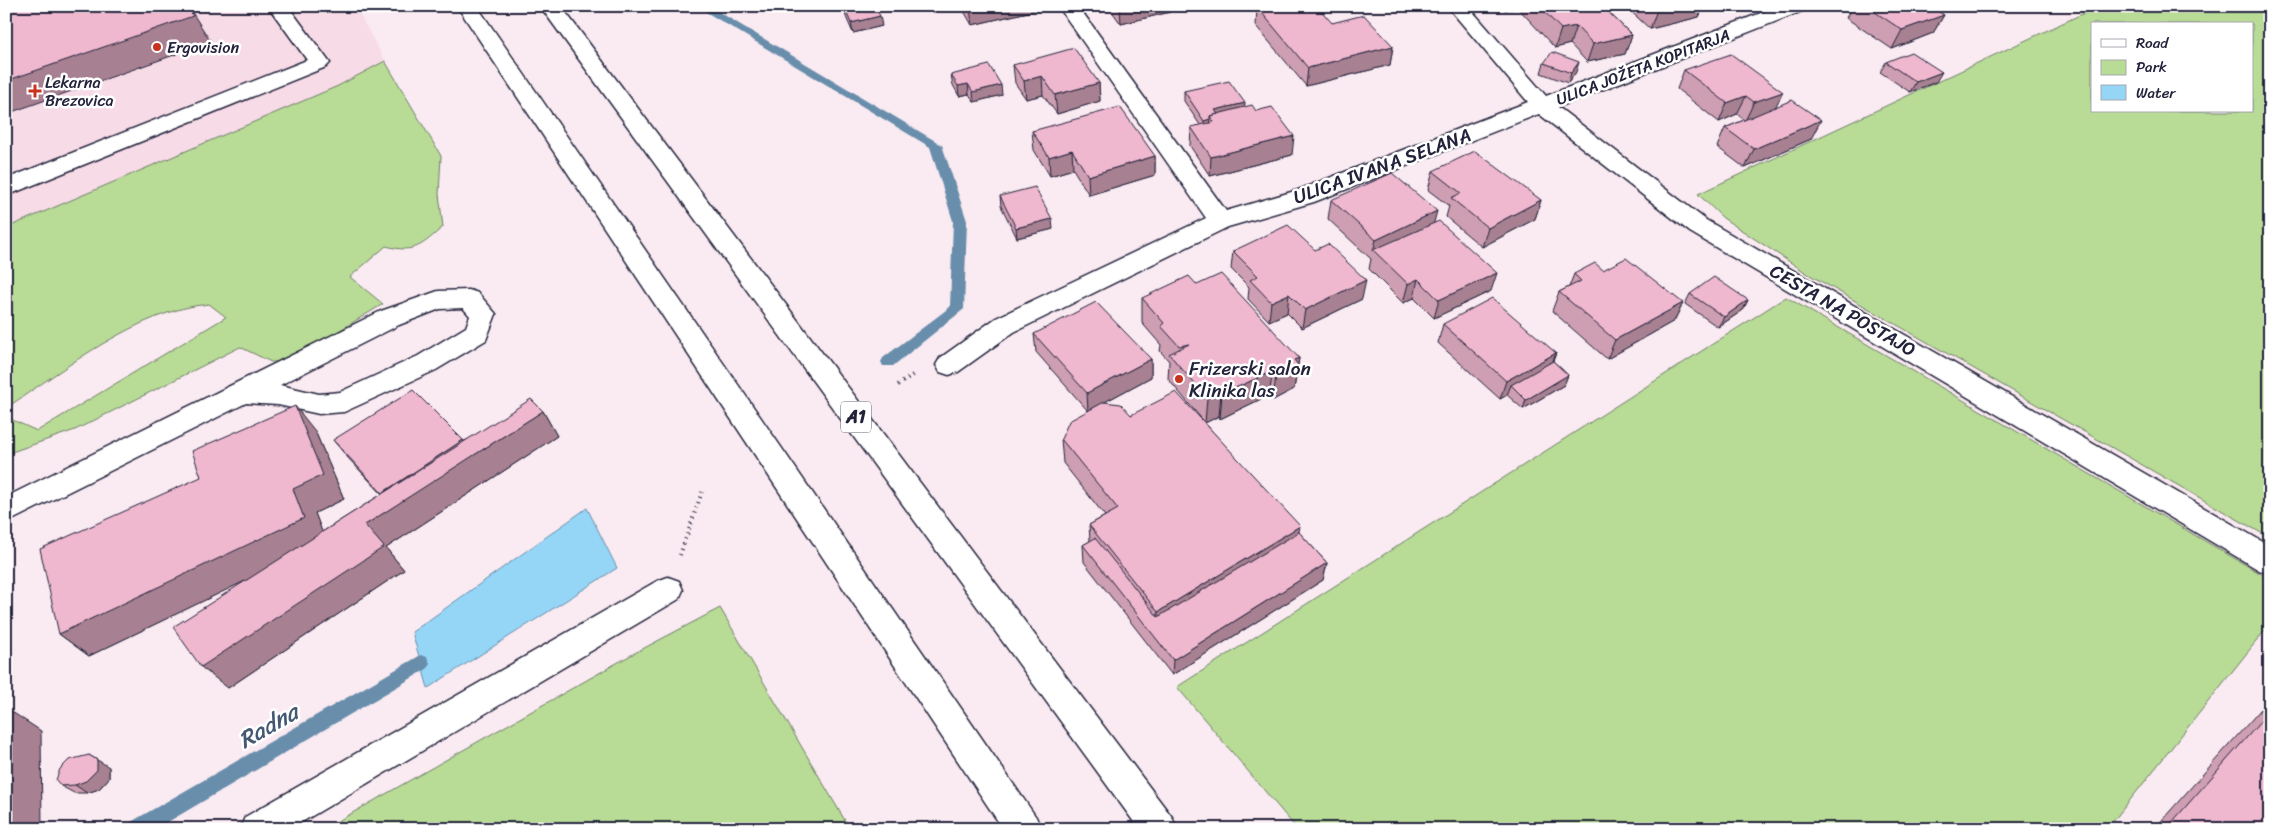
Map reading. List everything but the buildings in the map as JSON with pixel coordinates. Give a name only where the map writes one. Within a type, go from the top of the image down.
[{"type":"main road","points":[[6,188],[319,63],[278,6]]},
{"type":"main road","points":[[467,6],[1024,829]]},
{"type":"main road","name":"A1","points":[[550,6],[1160,829]]},
{"type":"main road","points":[[1068,6],[1220,221]]},
{"type":"main road","name":"CESTA NA POSTAJO","points":[[1458,6],[1543,106],[1698,226],[2270,561]]},
{"type":"main road","name":"ULICA JOŽETA KOPITARJA","points":[[1543,106],[1798,6]]},
{"type":"main road","name":"ULICA IVANA SELANA","points":[[949,366],[1006,325],[1220,221],[1306,196],[1543,106]]},
{"type":"main road","points":[[6,511],[390,318],[438,300],[469,299],[482,314],[477,333],[427,364],[344,402],[320,404],[278,395],[244,392]]},
{"type":"main road","points":[[258,829],[668,590]]},
{"type":"path","points":[[668,590],[702,492]]},
{"type":"shaded area","points":[[6,6],[355,6],[385,61],[338,86],[6,228]]},
{"type":"green space","points":[[2099,6],[2270,6],[2270,538],[1808,274],[1723,218],[1698,194]]},
{"type":"green space","points":[[385,61],[441,156],[439,194],[443,227],[418,246],[404,249],[386,246],[350,277],[383,304],[288,362],[271,362],[240,347],[75,430],[6,454],[6,417],[37,431],[226,317],[209,304],[182,309],[156,317],[129,329],[103,344],[6,408],[6,228],[338,86]]},
{"type":"green space","points":[[1786,297],[2270,579],[2270,624],[2107,829],[1297,829],[1177,687]]},
{"type":"green space","points":[[720,608],[850,829],[324,829],[631,655]]},
{"type":"water","points":[[587,508],[617,568],[428,688],[412,632]]},
{"type":"waterway","points":[[701,6],[936,145],[960,221],[957,309],[888,362]]},
{"type":"waterway","name":"Radna","points":[[138,829],[421,663]]},
{"type":"place","name":"Ergovision","points":[[157,47]]},
{"type":"place","name":"Lekarna Brezovica","points":[[35,91]]},
{"type":"place","name":"Frizerski salon Klinika las","points":[[1179,379]]}]
